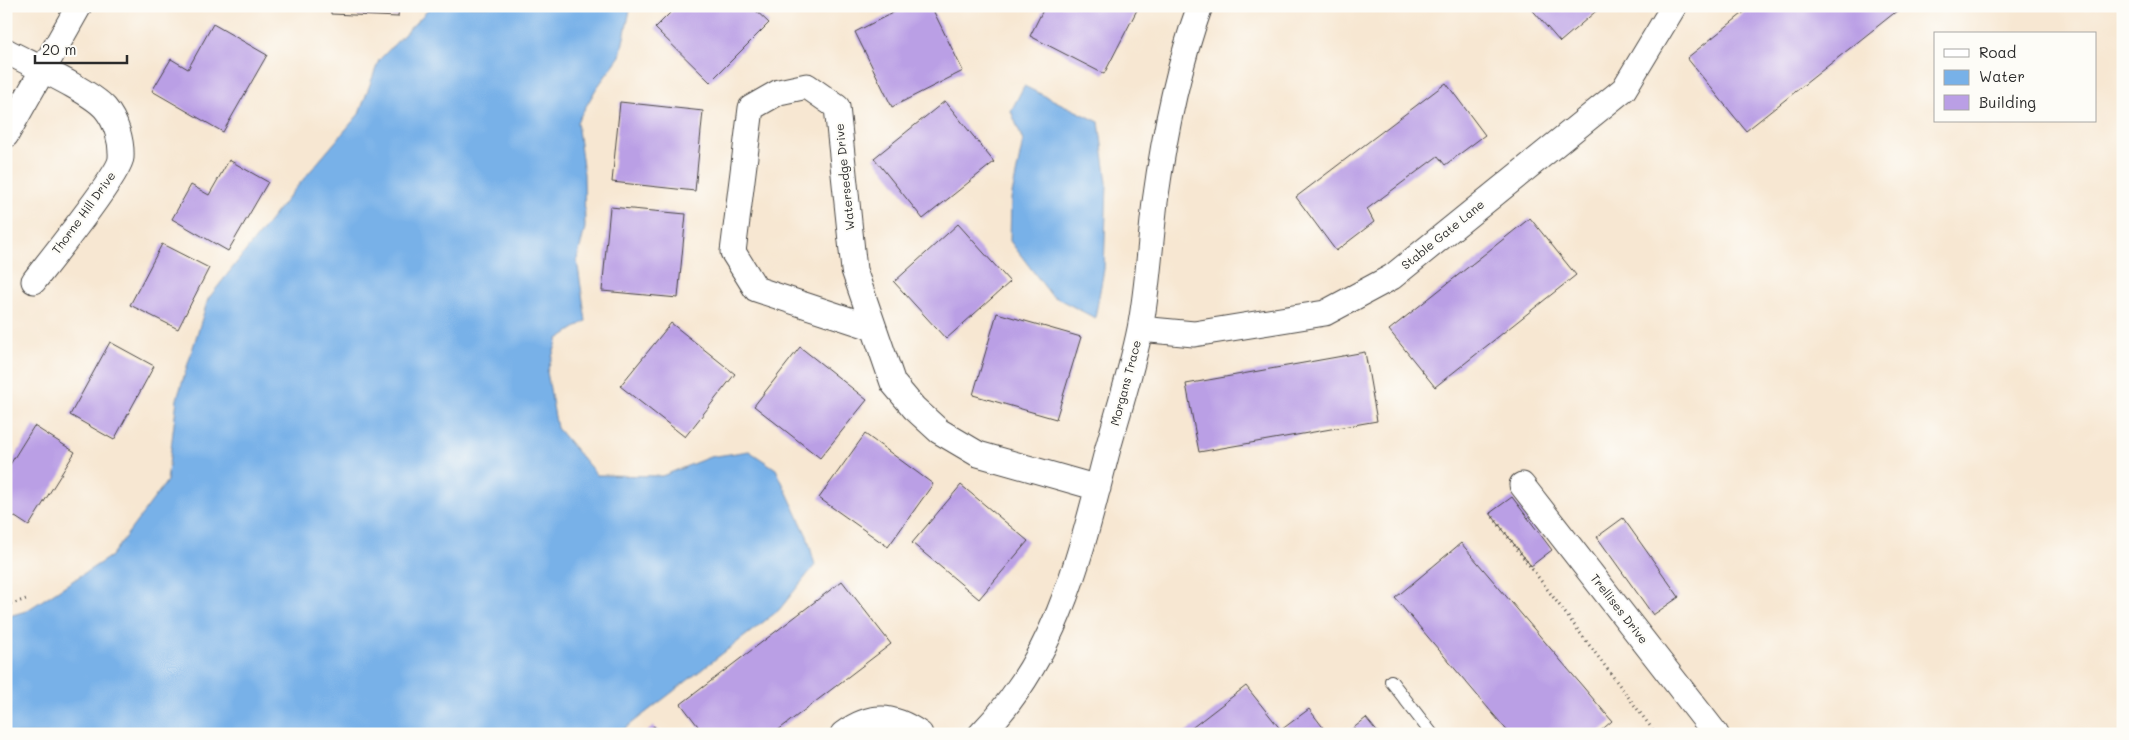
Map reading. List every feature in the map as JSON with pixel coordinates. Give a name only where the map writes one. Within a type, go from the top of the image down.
[{"type":"street","points":[[6,135],[44,72],[79,6]]},
{"type":"street","name":"Morgans Trace","points":[[981,734],[1022,687],[1040,658],[1060,612],[1098,488],[1140,329],[1156,199],[1170,115],[1185,45],[1200,6]]},
{"type":"street","name":"Stable Gate Lane","points":[[1140,329],[1194,334],[1325,313],[1392,277],[1624,89],[1674,6]]},
{"type":"street","name":"Thorne Hill Drive","points":[[6,51],[92,98],[105,108],[118,130],[121,159],[110,180],[34,282]]},
{"type":"street","name":"Watersedge Drive","points":[[874,328],[756,289],[733,252],[751,108],[779,92],[807,86],[837,107],[854,270],[893,383],[914,408],[939,431],[978,454],[1098,488]]},
{"type":"street","name":"Trellises Drive","points":[[1522,485],[1716,734]]},
{"type":"street","points":[[844,734],[862,722],[875,719],[903,722],[920,734]]},
{"type":"lane","points":[[1391,681],[1432,734]]},
{"type":"path","points":[[1490,513],[1656,734]]},
{"type":"path","points":[[6,606],[29,598]]},
{"type":"water","points":[[432,6],[631,6],[620,56],[596,89],[577,122],[584,174],[585,228],[577,260],[586,321],[558,339],[547,372],[557,428],[597,475],[662,476],[710,457],[749,451],[776,469],[807,536],[815,565],[779,610],[618,734],[6,734],[6,617],[26,611],[111,556],[167,481],[177,399],[208,299],[290,195],[359,114],[379,60]]},
{"type":"water","points":[[1024,86],[1099,122],[1107,183],[1104,269],[1095,318],[1051,295],[1010,241],[1011,199],[1023,141],[1011,111]]},
{"type":"building","points":[[331,6],[399,6],[398,17],[331,14]]},
{"type":"building","points":[[677,6],[751,6],[769,23],[710,82],[655,28]]},
{"type":"building","points":[[784,6],[794,6],[788,11]]},
{"type":"building","points":[[906,6],[931,6],[963,71],[892,107],[855,32]]},
{"type":"building","points":[[1045,6],[1139,6],[1104,74],[1030,36]]},
{"type":"building","points":[[1529,6],[1602,6],[1560,42]]},
{"type":"building","points":[[1752,6],[1903,6],[1746,131],[1687,58]]},
{"type":"building","points":[[213,24],[267,55],[223,132],[152,91],[171,59],[188,69]]},
{"type":"building","points":[[1446,83],[1485,135],[1445,165],[1438,156],[1367,209],[1374,222],[1336,251],[1296,197]]},
{"type":"building","points":[[945,101],[994,162],[923,219],[874,158]]},
{"type":"building","points":[[620,102],[703,111],[695,191],[612,182]]},
{"type":"building","points":[[229,160],[268,182],[228,251],[172,219],[191,185],[209,195]]},
{"type":"building","points":[[610,207],[686,214],[678,298],[602,291]]},
{"type":"building","points":[[1530,218],[1576,275],[1435,387],[1389,330]]},
{"type":"building","points":[[958,224],[1010,282],[946,339],[894,282]]},
{"type":"building","points":[[162,244],[209,268],[178,329],[130,305]]},
{"type":"building","points":[[997,313],[1081,337],[1056,419],[973,395]]},
{"type":"building","points":[[671,323],[735,374],[685,437],[620,386]]},
{"type":"building","points":[[110,342],[154,366],[114,440],[70,415]]},
{"type":"building","points":[[800,347],[867,400],[820,458],[754,406]]},
{"type":"building","points":[[1365,352],[1377,421],[1199,452],[1186,384]]},
{"type":"building","points":[[34,426],[75,452],[29,526],[6,511],[6,471]]},
{"type":"building","points":[[865,434],[933,484],[888,547],[819,498]]},
{"type":"building","points":[[961,485],[1028,541],[979,599],[912,543]]},
{"type":"building","points":[[1512,497],[1552,550],[1531,566],[1490,513]]},
{"type":"building","points":[[1623,518],[1679,597],[1653,615],[1597,537]]},
{"type":"building","points":[[1461,543],[1612,721],[1597,734],[1510,734],[1395,598]]},
{"type":"building","points":[[842,581],[891,644],[773,734],[704,734],[681,704]]},
{"type":"building","points":[[1246,686],[1281,730],[1309,709],[1328,734],[1184,734]]},
{"type":"building","points":[[1366,718],[1379,734],[1346,734]]},
{"type":"building","points":[[654,726],[660,734],[644,734]]}]
